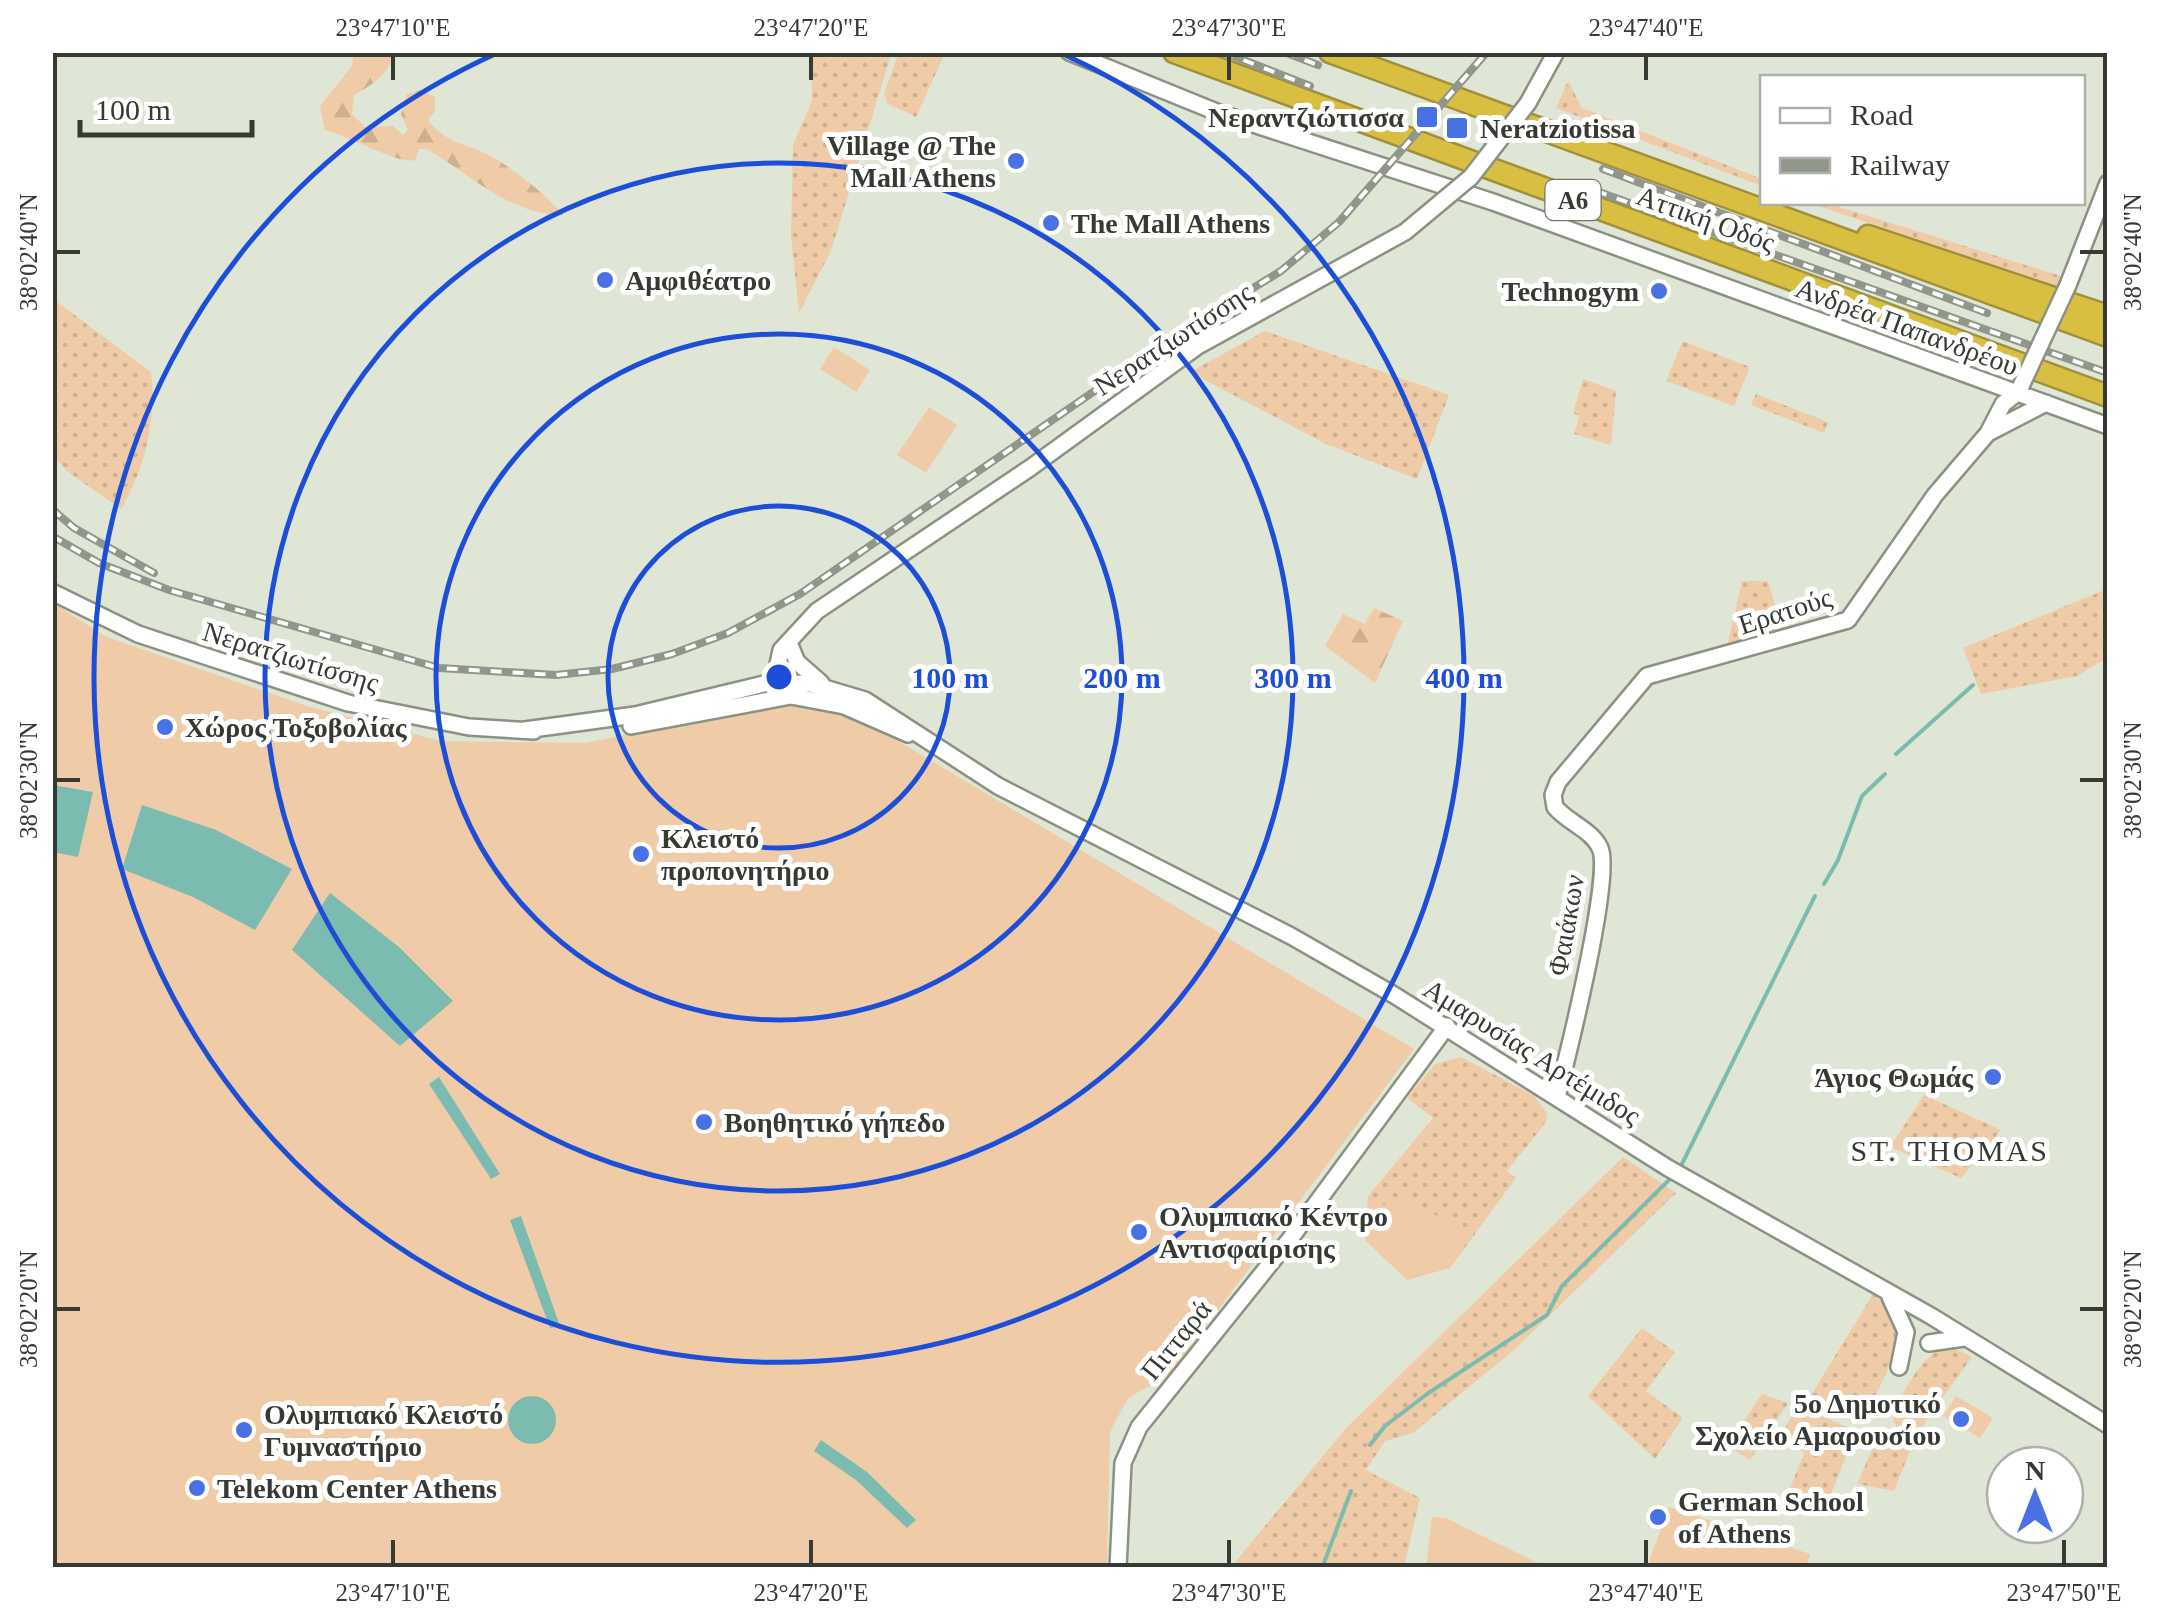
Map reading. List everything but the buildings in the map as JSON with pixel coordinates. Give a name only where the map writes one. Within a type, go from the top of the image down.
[{"type":"highway","name":"Αττική Οδός","points":[[1174,52],[2108,396]]},
{"type":"highway","name":"Αττική Οδός","points":[[1330,52],[2108,336]]},
{"type":"highway","points":[[1717,194],[1760,204]]},
{"type":"highway","points":[[1762,205],[1808,216],[2108,316]]},
{"type":"highway","points":[[2052,375],[2108,404]]},
{"type":"street","name":"Ανδρέα Παπανδρέου","points":[[1069,52],[1218,112],[1526,214],[1985,382],[2019,389],[2108,426]]},
{"type":"street","name":"Νερατζιωτίσσης","points":[[777,687],[778,656],[818,611],[1030,468],[1166,367],[1405,232],[1462,186],[1528,104],[1556,52]]},
{"type":"street","name":"Ερατούς","points":[[1596,734],[1647,676],[1848,620],[1934,495],[2017,402],[2019,389],[2068,284],[2108,182]]},
{"type":"street","points":[[1985,382],[1995,425],[2046,403]]},
{"type":"street","name":"Νερατζιωτίσσης","points":[[52,592],[138,634],[348,703],[469,727],[551,733],[636,725],[777,687],[834,690],[864,700]]},
{"type":"street","points":[[790,645],[796,662],[834,690]]},
{"type":"street","points":[[777,687],[796,662]]},
{"type":"street","name":"Αμαρυσίας Αρτέμιδος","points":[[777,687],[833,702],[921,740],[998,786],[1291,936],[1447,1026],[1676,1172],[1966,1338],[2108,1426]]},
{"type":"street","name":"Αμαρυσίας Αρτέμιδος","points":[[864,700],[898,718],[921,740]]},
{"type":"street","name":"Φαιάκων","points":[[1557,1096],[1594,921],[1602,858],[1593,839],[1555,807],[1553,794],[1596,734]]},
{"type":"street","name":"Πιτταρά","points":[[1118,1568],[1123,1464],[1139,1427],[1290,1239],[1447,1026]]},
{"type":"street","points":[[1884,1290],[1898,1306],[1906,1332],[1899,1366]]},
{"type":"street","points":[[1929,1343],[1966,1338]]},
{"type":"green space","points":[[354,53],[393,53],[384,73],[354,95],[352,114],[365,127],[393,126],[403,135],[408,130],[401,114],[407,94],[421,90],[435,97],[435,111],[428,120],[435,128],[505,165],[563,215],[508,201],[427,149],[419,149],[415,160],[407,160],[325,130],[320,106],[352,66]]},
{"type":"green space","points":[[811,53],[945,53],[916,117],[888,104],[884,94],[897,57],[891,55],[831,251],[799,313],[791,236],[793,145],[812,101]]},
{"type":"green space","points":[[1568,81],[1582,108],[1760,178],[1760,185],[1556,108]]},
{"type":"green space","points":[[1815,205],[1833,205],[2064,277],[2060,287]]},
{"type":"green space","points":[[53,299],[151,372],[147,443],[137,477],[121,509],[68,472],[53,455]]},
{"type":"green space","points":[[1265,331],[1449,395],[1417,479],[1326,444],[1190,372]]},
{"type":"green space","points":[[1683,341],[1750,367],[1734,406],[1666,381]]},
{"type":"green space","points":[[834,347],[870,370],[856,392],[820,369]]},
{"type":"green space","points":[[1583,379],[1616,391],[1611,445],[1574,434],[1579,416],[1573,413]]},
{"type":"green space","points":[[1756,394],[1828,422],[1824,433],[1751,405]]},
{"type":"green space","points":[[929,407],[957,425],[926,473],[897,455]]},
{"type":"green space","points":[[1742,581],[1768,581],[1782,628],[1727,646]]},
{"type":"green space","points":[[2107,589],[2107,658],[2077,676],[1981,694],[1963,648]]},
{"type":"green space","points":[[53,603],[107,637],[307,706],[441,741],[586,743],[770,704],[813,706],[860,718],[1414,1049],[1169,1375],[1128,1398],[1110,1432],[1107,1567],[53,1567]]},
{"type":"green space","points":[[1374,608],[1403,621],[1375,683],[1325,646],[1343,614],[1365,624]]},
{"type":"green space","points":[[1461,1057],[1533,1095],[1547,1113],[1546,1122],[1507,1171],[1516,1178],[1450,1268],[1407,1280],[1365,1240],[1368,1196],[1433,1118],[1407,1098],[1435,1064]]},
{"type":"green space","points":[[1924,1095],[2001,1130],[1961,1178],[1890,1147]]},
{"type":"green space","points":[[1623,1157],[1676,1193],[1514,1350],[1413,1433],[1385,1441],[1366,1470],[1420,1498],[1404,1567],[1231,1567],[1347,1427]]},
{"type":"green space","points":[[1405,1194],[1470,1239],[1449,1267],[1407,1279],[1365,1240],[1367,1213]]},
{"type":"green space","points":[[1873,1294],[1887,1308],[1896,1339],[1888,1371],[1863,1419],[1810,1397]]},
{"type":"green space","points":[[1642,1328],[1675,1352],[1646,1391],[1683,1418],[1655,1459],[1588,1396]]},
{"type":"green space","points":[[1949,1346],[1972,1357],[1913,1439],[1900,1433],[1893,1420],[1906,1387],[1930,1356]]},
{"type":"green space","points":[[1762,1394],[1788,1403],[1750,1460],[1727,1446]]},
{"type":"green space","points":[[1956,1396],[1993,1418],[1980,1438],[1943,1416]]},
{"type":"green space","points":[[1798,1406],[1856,1431],[1822,1517],[1783,1505],[1804,1454],[1781,1434]]},
{"type":"green space","points":[[1877,1439],[1910,1451],[1894,1491],[1857,1484]]},
{"type":"green space","points":[[1669,1507],[1810,1554],[1806,1567],[1647,1567]]},
{"type":"green space","points":[[1432,1517],[1446,1518],[1546,1567],[1426,1567]]},
{"type":"water","points":[[53,785],[93,792],[78,857],[53,852]]},
{"type":"water","points":[[142,805],[216,830],[292,869],[255,930],[193,897],[122,869]]},
{"type":"water","points":[[330,893],[399,947],[453,1001],[400,1046],[292,950]]},
{"type":"water","points":[[439,1077],[500,1174],[491,1179],[429,1084]]},
{"type":"water","points":[[521,1216],[560,1326],[550,1328],[510,1220]]},
{"type":"water","points":[[532,1396],[549,1403],[556,1420],[549,1437],[532,1444],[515,1437],[508,1420],[515,1403]]},
{"type":"water","points":[[821,1440],[867,1472],[916,1520],[907,1528],[856,1480],[814,1451]]},
{"type":"waterway","points":[[1896,754],[1973,685]]},
{"type":"waterway","points":[[1824,884],[1838,860],[1862,796],[1885,774]]},
{"type":"waterway","points":[[1680,1168],[1815,896]]},
{"type":"waterway","points":[[1370,1445],[1385,1426],[1427,1394],[1547,1315],[1562,1286],[1674,1175]]},
{"type":"waterway","points":[[1322,1568],[1351,1491]]},
{"type":"railway","points":[[1223,52],[1310,86]]},
{"type":"railway","points":[[1284,52],[1318,65]]},
{"type":"railway","points":[[52,536],[99,563],[169,590],[439,668],[556,675],[612,669],[672,654],[728,633],[800,594],[1173,337],[1281,271],[1339,222],[1487,52]]},
{"type":"railway","points":[[1603,169],[1987,313]]},
{"type":"railway","points":[[1596,191],[2108,373]]},
{"type":"railway","points":[[52,509],[74,528],[154,573]]},
{"type":"place","name":"Νεραντζιώτισσα","points":[[1427,117]]},
{"type":"place","name":"Neratziotissa","points":[[1457,128]]},
{"type":"place","name":"Village @ The Mall Athens","points":[[1016,161]]},
{"type":"place","name":"The Mall Athens","points":[[1051,223]]},
{"type":"place","name":"Αμφιθέατρο","points":[[605,280]]},
{"type":"place","name":"Technogym","points":[[1659,291]]},
{"type":"place","name":"Χώρος Τοξοβολίας","points":[[165,727]]},
{"type":"place","name":"Κλειστό προπονητήριο","points":[[641,854]]},
{"type":"place","name":"Άγιος Θωμάς","points":[[1993,1077]]},
{"type":"place","name":"Βοηθητικό γήπεδο","points":[[704,1122]]},
{"type":"place","name":"Ολυμπιακό Κέντρο Αντισφαίρισης","points":[[1139,1232]]},
{"type":"place","name":"5ο Δημοτικό Σχολείο Αμαρουσίου","points":[[1961,1419]]},
{"type":"place","name":"Ολυμπιακό Κλειστό Γυμναστήριο","points":[[244,1430]]},
{"type":"place","name":"Telekom Center Athens","points":[[197,1488]]},
{"type":"place","name":"German School of Athens","points":[[1658,1517]]},
{"type":"district","name":"ST. THOMAS","points":[[1950,1150]]}]
